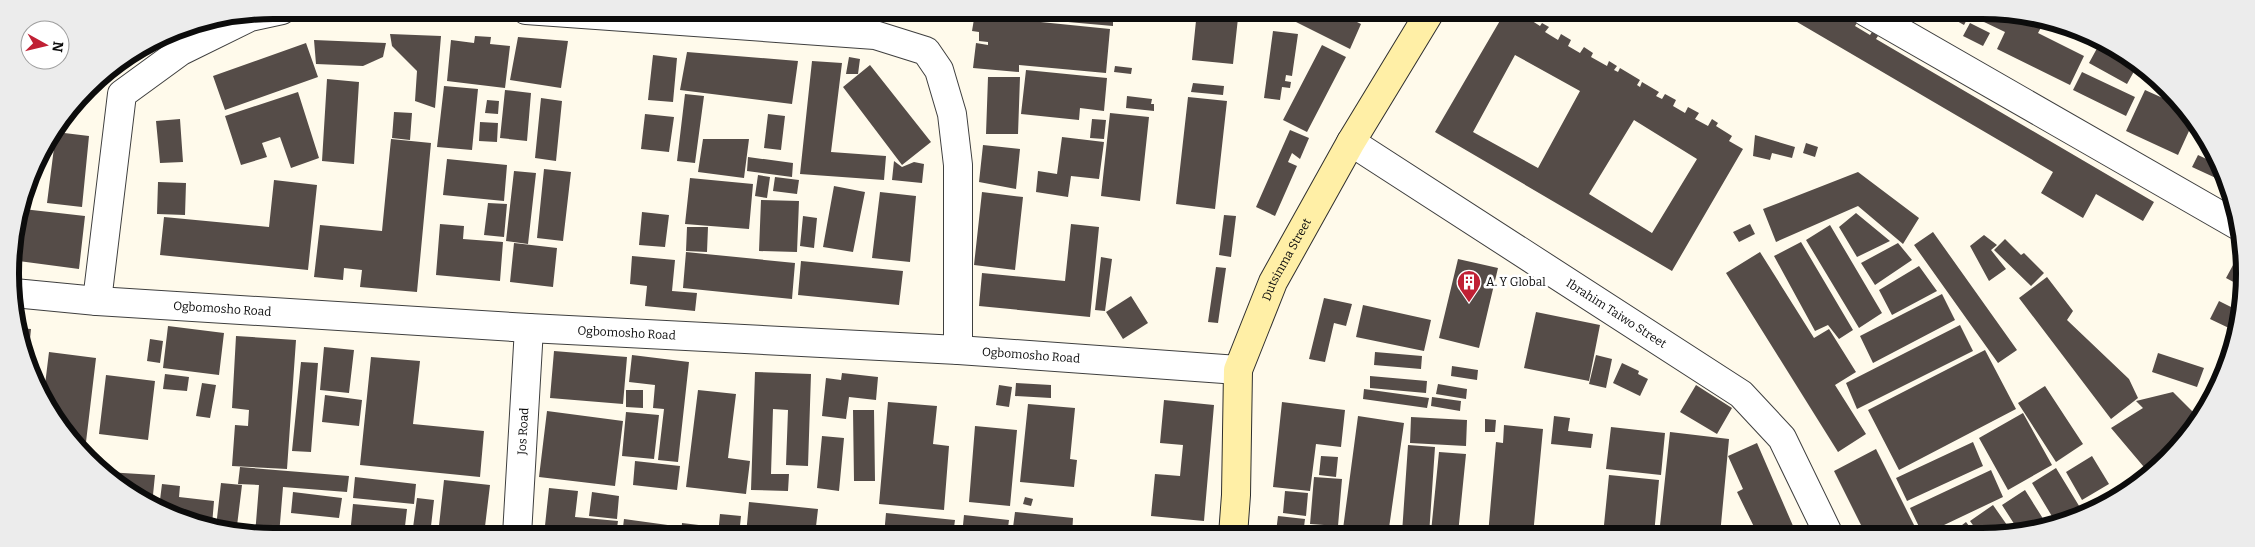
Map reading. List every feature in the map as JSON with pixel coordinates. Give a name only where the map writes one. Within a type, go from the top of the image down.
[{"type":"street","points":[[652,19],[875,35],[926,51],[939,70],[952,114],[958,165],[958,350]]},
{"type":"street","name":"Dutsinma Street","points":[[1234,528],[1236,495],[1238,370],[1273,282],[1351,142],[1426,19]]},
{"type":"street","points":[[1878,19],[2230,221]]},
{"type":"street","points":[[97,301],[122,94],[181,51],[240,21]]},
{"type":"street","name":"Ibrahim Taiwo Street","points":[[1351,142],[1741,394],[1782,438],[1826,528]]},
{"type":"street","name":"Ogbomosho Road","points":[[19,294],[97,301],[529,328],[958,350],[1238,370]]},
{"type":"street","name":"Jos Road","points":[[517,528],[529,328]]},
{"type":"building","points":[[974,19],[1010,19],[1110,29],[1106,73],[1019,65],[1019,72],[973,68],[976,43],[988,45],[988,42],[979,41],[979,32],[972,31]]},
{"type":"building","points":[[1068,19],[1113,19],[1113,26],[1068,22]]},
{"type":"building","points":[[1196,19],[1238,19],[1233,64],[1192,60]]},
{"type":"building","points":[[1290,19],[1351,19],[1361,24],[1350,49]]},
{"type":"building","points":[[1501,19],[1518,19],[1523,22],[1525,19],[1529,19],[1540,26],[1542,23],[1549,27],[1545,32],[1558,40],[1561,34],[1571,40],[1568,46],[1580,53],[1584,47],[1593,53],[1591,57],[1607,66],[1609,61],[1617,66],[1614,70],[1618,72],[1620,68],[1640,80],[1637,85],[1640,87],[1642,82],[1659,92],[1656,96],[1662,99],[1665,94],[1676,100],[1673,106],[1685,113],[1688,107],[1699,113],[1695,119],[1708,126],[1712,119],[1718,123],[1716,126],[1732,136],[1729,141],[1743,149],[1672,271],[1435,132]],"holes":[[[1515,55],[1580,91],[1538,168],[1473,132]],[[1634,120],[1697,159],[1652,233],[1589,194]]]},
{"type":"building","points":[[1792,19],[1850,19],[1857,23],[1855,26],[1870,35],[1872,32],[1878,36],[1876,39],[2154,202],[2143,221],[2096,194],[2083,218],[2041,193],[2053,172]]},
{"type":"building","points":[[1953,19],[1967,19],[1964,25]]},
{"type":"building","points":[[1983,19],[1998,19],[2042,26],[2038,33],[2084,56],[2070,85],[1997,49],[2005,32],[1982,21]]},
{"type":"building","points":[[1970,23],[1990,33],[1983,46],[1963,36]]},
{"type":"building","points":[[1273,31],[1298,34],[1292,76],[1286,75],[1285,81],[1291,82],[1290,88],[1282,87],[1280,100],[1264,98]]},
{"type":"building","points":[[390,34],[441,36],[435,108],[415,101],[417,71],[392,46]]},
{"type":"building","points":[[475,36],[491,37],[490,44],[510,46],[505,88],[447,81],[451,40],[474,43]]},
{"type":"building","points":[[518,37],[568,41],[561,88],[510,80]]},
{"type":"building","points":[[314,40],[386,43],[383,57],[363,66],[316,64]]},
{"type":"building","points":[[306,43],[318,77],[225,110],[213,76]]},
{"type":"building","points":[[1322,45],[1346,57],[1307,132],[1283,120]]},
{"type":"building","points":[[2098,47],[2135,70],[2127,84],[2089,63]]},
{"type":"building","points":[[687,52],[798,61],[792,104],[680,90]]},
{"type":"building","points":[[653,55],[677,58],[673,102],[648,100]]},
{"type":"building","points":[[849,57],[860,59],[858,74],[846,74]]},
{"type":"building","points":[[812,61],[842,63],[831,152],[886,156],[884,180],[800,174]]},
{"type":"building","points":[[870,65],[931,142],[902,165],[843,87]]},
{"type":"building","points":[[1115,66],[1132,68],[1131,74],[1114,72]]},
{"type":"building","points":[[1026,70],[1107,78],[1104,111],[1080,108],[1079,120],[1021,114]]},
{"type":"building","points":[[2082,72],[2135,97],[2126,116],[2073,90]]},
{"type":"building","points":[[988,77],[1020,77],[1018,134],[986,134]]},
{"type":"building","points":[[327,79],[359,82],[354,164],[322,161]]},
{"type":"building","points":[[1193,83],[1224,86],[1223,95],[1191,92]]},
{"type":"building","points":[[444,86],[478,89],[472,150],[437,147]]},
{"type":"building","points":[[505,90],[531,93],[527,141],[500,138]]},
{"type":"building","points":[[2145,90],[2168,101],[2190,128],[2178,155],[2126,131]]},
{"type":"building","points":[[298,92],[319,158],[291,168],[280,137],[262,143],[267,157],[241,165],[225,116]]},
{"type":"building","points":[[685,94],[704,96],[695,163],[677,161]]},
{"type":"building","points":[[1127,96],[1152,99],[1151,104],[1154,104],[1154,111],[1126,108]]},
{"type":"building","points":[[1188,97],[1227,101],[1215,209],[1176,204]]},
{"type":"building","points":[[541,98],[562,101],[556,161],[535,158]]},
{"type":"building","points":[[487,100],[499,101],[498,114],[485,113]]},
{"type":"building","points":[[394,112],[412,113],[410,140],[392,138]]},
{"type":"building","points":[[1110,113],[1149,117],[1140,201],[1101,196]]},
{"type":"building","points":[[645,114],[674,117],[669,152],[641,149]]},
{"type":"building","points":[[768,114],[785,116],[781,150],[764,148]]},
{"type":"building","points":[[180,119],[183,162],[160,163],[156,121]]},
{"type":"building","points":[[1092,119],[1106,120],[1104,139],[1090,138]]},
{"type":"building","points":[[480,122],[498,123],[497,142],[479,141]]},
{"type":"building","points":[[1290,130],[1309,138],[1300,159],[1292,153],[1288,162],[1297,166],[1275,216],[1256,207]]},
{"type":"building","points":[[62,133],[89,136],[82,207],[47,203],[55,144]]},
{"type":"building","points":[[1755,135],[1795,147],[1792,158],[1772,153],[1770,160],[1753,156]]},
{"type":"building","points":[[1062,137],[1104,142],[1099,179],[1071,176],[1068,197],[1036,192],[1038,171],[1057,174]]},
{"type":"building","points":[[391,139],[431,143],[417,292],[360,287],[362,270],[344,268],[343,280],[314,277],[320,225],[382,231]]},
{"type":"building","points":[[703,139],[749,139],[744,178],[698,172]]},
{"type":"building","points":[[1806,143],[1818,147],[1815,157],[1803,153]]},
{"type":"building","points":[[983,145],[1020,149],[1016,189],[979,182]]},
{"type":"building","points":[[2198,155],[2210,161],[2218,179],[2192,167]]},
{"type":"building","points":[[748,157],[793,163],[792,177],[747,171]]},
{"type":"building","points":[[447,159],[507,165],[504,201],[443,195]]},
{"type":"building","points":[[894,161],[902,167],[914,162],[924,164],[922,183],[892,180]]},
{"type":"building","points":[[544,169],[571,172],[563,241],[537,238]]},
{"type":"building","points":[[514,171],[536,173],[528,244],[506,241]]},
{"type":"building","points":[[1858,172],[1919,218],[1903,244],[1858,206],[1776,242],[1763,209]]},
{"type":"building","points":[[758,175],[770,177],[767,198],[755,196]]},
{"type":"building","points":[[775,177],[799,180],[797,194],[773,191]]},
{"type":"building","points":[[690,178],[753,184],[749,229],[685,224]]},
{"type":"building","points":[[274,180],[317,185],[308,270],[160,255],[164,217],[269,227]]},
{"type":"building","points":[[158,182],[186,183],[185,215],[157,214]]},
{"type":"building","points":[[834,186],[865,192],[853,252],[823,247]]},
{"type":"building","points":[[880,192],[916,196],[910,262],[872,258]]},
{"type":"building","points":[[982,192],[1023,197],[1015,270],[974,265]]},
{"type":"building","points":[[761,200],[799,201],[797,252],[759,251]]},
{"type":"building","points":[[488,203],[507,204],[504,237],[484,235]]},
{"type":"building","points":[[27,209],[85,216],[79,269],[19,261]]},
{"type":"building","points":[[642,212],[669,215],[665,247],[639,245]]},
{"type":"building","points":[[1856,213],[1890,241],[1857,257],[1839,227]]},
{"type":"building","points":[[1224,215],[1236,216],[1231,257],[1219,255]]},
{"type":"building","points":[[803,216],[817,218],[814,248],[800,246]]},
{"type":"building","points":[[440,224],[464,226],[463,239],[503,242],[500,281],[436,275]]},
{"type":"building","points":[[1071,224],[1099,227],[1090,317],[979,306],[982,273],[1065,281]]},
{"type":"building","points":[[1750,224],[1755,234],[1739,242],[1733,232]]},
{"type":"building","points":[[1830,225],[1882,313],[1859,328],[1806,240]]},
{"type":"building","points":[[687,227],[708,227],[707,252],[686,251]]},
{"type":"building","points":[[1933,232],[2017,350],[1998,363],[1914,245]]},
{"type":"building","points":[[1984,235],[1997,245],[1991,250],[2006,269],[1989,281],[1970,246]]},
{"type":"building","points":[[2005,239],[2021,255],[2024,253],[2044,273],[2031,286],[1994,250]]},
{"type":"building","points":[[1801,242],[1853,330],[1839,339],[1828,325],[1815,331],[1774,256]]},
{"type":"building","points":[[514,243],[557,248],[553,287],[510,282]]},
{"type":"building","points":[[1898,243],[1912,260],[1875,285],[1861,263]]},
{"type":"building","points":[[686,252],[795,263],[792,299],[683,288]]},
{"type":"building","points":[[1760,252],[1814,338],[1829,329],[1856,372],[1835,385],[1866,434],[1838,452],[1726,273]]},
{"type":"building","points":[[632,256],[675,260],[672,291],[697,293],[695,311],[645,306],[647,286],[630,284]]},
{"type":"building","points":[[1101,257],[1112,259],[1105,311],[1095,310]]},
{"type":"building","name":"A. Y Global","points":[[1458,259],[1498,268],[1479,348],[1439,338]]},
{"type":"building","points":[[2236,260],[2236,283],[2226,278]]},
{"type":"building","points":[[801,261],[903,271],[899,305],[798,295]]},
{"type":"building","points":[[1919,266],[1937,291],[1892,315],[1879,290]]},
{"type":"building","points":[[1216,267],[1226,268],[1218,323],[1208,322]]},
{"type":"building","points":[[2047,277],[2073,311],[2067,320],[2129,379],[2138,398],[2111,419],[2019,298]]},
{"type":"building","points":[[1942,294],[1955,320],[1873,363],[1860,336]]},
{"type":"building","points":[[1131,296],[1148,323],[1123,339],[1106,312]]},
{"type":"building","points":[[1324,298],[1352,304],[1346,326],[1334,323],[1325,362],[1309,359]]},
{"type":"building","points":[[2219,301],[2234,308],[2230,329],[2210,319]]},
{"type":"building","points":[[1363,305],[1431,320],[1424,351],[1356,337]]},
{"type":"building","points":[[1536,312],[1600,325],[1589,381],[1524,368]]},
{"type":"building","points":[[1960,325],[1973,351],[1857,409],[1846,383]]},
{"type":"building","points":[[168,326],[224,333],[219,375],[163,368]]},
{"type":"building","points":[[25,329],[31,329],[29,346]]},
{"type":"building","points":[[236,336],[296,340],[287,469],[232,466],[235,425],[248,426],[249,410],[232,408]]},
{"type":"building","points":[[150,339],[163,341],[160,363],[147,361]]},
{"type":"building","points":[[324,347],[354,350],[349,393],[320,390]]},
{"type":"building","points":[[1985,350],[2016,409],[1899,470],[1868,410]]},
{"type":"building","points":[[554,351],[627,357],[623,404],[550,398]]},
{"type":"building","points":[[49,352],[96,358],[86,442],[82,441],[71,429],[45,386]]},
{"type":"building","points":[[1375,352],[1422,356],[1421,369],[1374,365]]},
{"type":"building","points":[[2158,353],[2204,368],[2197,387],[2152,372]]},
{"type":"building","points":[[632,355],[689,362],[678,462],[658,460],[664,409],[653,408],[655,385],[629,382]]},
{"type":"building","points":[[1596,355],[1612,359],[1606,388],[1589,384]]},
{"type":"building","points":[[371,357],[420,361],[413,424],[484,431],[480,477],[360,465]]},
{"type":"building","points":[[301,362],[318,363],[311,452],[292,451]]},
{"type":"building","points":[[1622,363],[1639,371],[1638,374],[1648,379],[1640,396],[1613,383]]},
{"type":"building","points":[[1452,366],[1478,370],[1477,380],[1451,376]]},
{"type":"building","points":[[755,372],[811,374],[808,466],[786,465],[788,410],[773,409],[771,474],[789,474],[788,491],[751,490]]},
{"type":"building","points":[[842,373],[878,377],[876,400],[849,397],[846,419],[822,416],[826,378],[841,380]]},
{"type":"building","points":[[165,374],[189,377],[187,391],[163,389]]},
{"type":"building","points":[[106,375],[155,381],[148,440],[99,434]]},
{"type":"building","points":[[1370,376],[1427,381],[1426,393],[1370,388]]},
{"type":"building","points":[[202,383],[216,385],[210,418],[196,416]]},
{"type":"building","points":[[1016,383],[1051,385],[1051,398],[1015,396]]},
{"type":"building","points":[[1438,384],[1467,389],[1466,399],[1436,394]]},
{"type":"building","points":[[999,385],[1012,387],[1009,407],[996,405]]},
{"type":"building","points":[[1696,385],[1732,408],[1717,434],[1680,412]]},
{"type":"building","points":[[2045,386],[2083,444],[2056,462],[2018,403]]},
{"type":"building","points":[[1364,389],[1429,398],[1427,408],[1363,399]]},
{"type":"building","points":[[626,390],[643,390],[643,408],[626,407]]},
{"type":"building","points":[[698,390],[736,394],[728,458],[750,461],[746,494],[686,487]]},
{"type":"building","points":[[2173,392],[2194,413],[2184,429],[2162,454],[2145,468],[2111,428],[2143,408],[2136,401]]},
{"type":"building","points":[[325,395],[362,400],[359,426],[322,422]]},
{"type":"building","points":[[1432,397],[1461,401],[1460,411],[1431,406]]},
{"type":"building","points":[[1164,400],[1214,405],[1204,521],[1151,516],[1155,474],[1180,476],[1183,445],[1160,443]]},
{"type":"building","points":[[888,402],[937,406],[933,444],[949,446],[944,510],[879,504]]},
{"type":"building","points":[[1282,402],[1345,410],[1341,447],[1316,444],[1310,491],[1273,487]]},
{"type":"building","points":[[1028,404],[1075,408],[1070,459],[1077,460],[1074,487],[1020,482]]},
{"type":"building","points":[[853,410],[874,410],[875,481],[854,481]]},
{"type":"building","points":[[547,411],[623,421],[615,486],[539,477]]},
{"type":"building","points":[[626,412],[659,415],[654,459],[622,456]]},
{"type":"building","points":[[2023,413],[2052,465],[2008,490],[1979,438]]},
{"type":"building","points":[[1358,416],[1404,423],[1389,528],[1343,528]]},
{"type":"building","points":[[1554,416],[1570,418],[1568,431],[1593,434],[1591,448],[1551,444]]},
{"type":"building","points":[[1411,417],[1467,420],[1466,446],[1410,443]]},
{"type":"building","points":[[1485,419],[1496,420],[1495,432],[1485,432]]},
{"type":"building","points":[[1504,425],[1543,429],[1534,528],[1489,528],[1496,442],[1503,443]]},
{"type":"building","points":[[975,426],[1017,430],[1010,506],[969,502]]},
{"type":"building","points":[[1611,427],[1665,433],[1661,475],[1606,469]]},
{"type":"building","points":[[1670,432],[1729,439],[1721,528],[1660,528]]},
{"type":"building","points":[[822,436],[844,438],[839,491],[817,488]]},
{"type":"building","points":[[1973,442],[1983,466],[1907,501],[1896,478]]},
{"type":"building","points":[[1757,443],[1794,528],[1755,528],[1737,492],[1743,489],[1728,456]]},
{"type":"building","points":[[1408,445],[1435,447],[1429,528],[1402,528]]},
{"type":"building","points":[[1876,449],[1916,528],[1862,528],[1834,471]]},
{"type":"building","points":[[1439,452],[1466,454],[1459,528],[1431,528]]},
{"type":"building","points":[[1321,456],[1338,457],[1336,477],[1319,475]]},
{"type":"building","points":[[2092,456],[2109,484],[2082,500],[2066,472]]},
{"type":"building","points":[[635,461],[680,466],[677,490],[633,485]]},
{"type":"building","points":[[240,467],[349,476],[347,492],[283,487],[280,528],[256,528],[259,485],[238,484]]},
{"type":"building","points":[[2056,468],[2081,508],[2053,518],[2032,483]]},
{"type":"building","points":[[1991,470],[2003,497],[1938,528],[1920,528],[1910,508]]},
{"type":"building","points":[[114,472],[155,475],[153,498]]},
{"type":"building","points":[[1609,475],[1659,480],[1655,528],[1604,528]]},
{"type":"building","points":[[355,477],[416,484],[414,504],[353,498]]},
{"type":"building","points":[[1314,477],[1342,479],[1338,526],[1310,524]]},
{"type":"building","points":[[444,480],[490,485],[485,528],[439,528]]},
{"type":"building","points":[[221,483],[242,485],[237,525],[217,522]]},
{"type":"building","points":[[162,484],[180,486],[179,497],[214,501],[212,521],[192,515],[160,501]]},
{"type":"building","points":[[549,488],[578,491],[575,517],[618,521],[617,528],[545,528]]},
{"type":"building","points":[[2025,490],[2044,521],[2015,526],[2002,505]]},
{"type":"building","points":[[2113,490],[2114,491],[2109,494],[2088,505]]},
{"type":"building","points":[[1285,491],[1308,493],[1306,516],[1283,513]]},
{"type":"building","points":[[293,492],[342,498],[339,518],[291,513]]},
{"type":"building","points":[[592,492],[619,496],[617,519],[589,516]]},
{"type":"building","points":[[1025,497],[1033,499],[1031,506],[1023,504]]},
{"type":"building","points":[[417,498],[434,500],[431,528],[413,528]]},
{"type":"building","points":[[749,502],[818,509],[816,528],[747,528]]},
{"type":"building","points":[[353,504],[407,509],[405,528],[351,528]]},
{"type":"building","points":[[1993,505],[2008,527],[1975,528],[1970,521]]},
{"type":"building","points":[[1015,512],[1073,518],[1072,528],[1013,528]]},
{"type":"building","points":[[886,513],[955,520],[954,528],[885,528]]},
{"type":"building","points":[[720,514],[741,516],[740,528],[719,528]]},
{"type":"building","points":[[964,515],[1009,520],[1008,528],[963,528]]},
{"type":"building","points":[[1278,516],[1305,519],[1304,528],[1276,528]]},
{"type":"building","points":[[624,519],[675,526],[675,528],[623,528]]},
{"type":"building","points":[[1966,522],[1971,528],[1958,528]]},
{"type":"building","points":[[682,523],[707,526],[707,528],[682,528]]},
{"type":"place","name":"A. Y Global","points":[[1469,303]]}]
